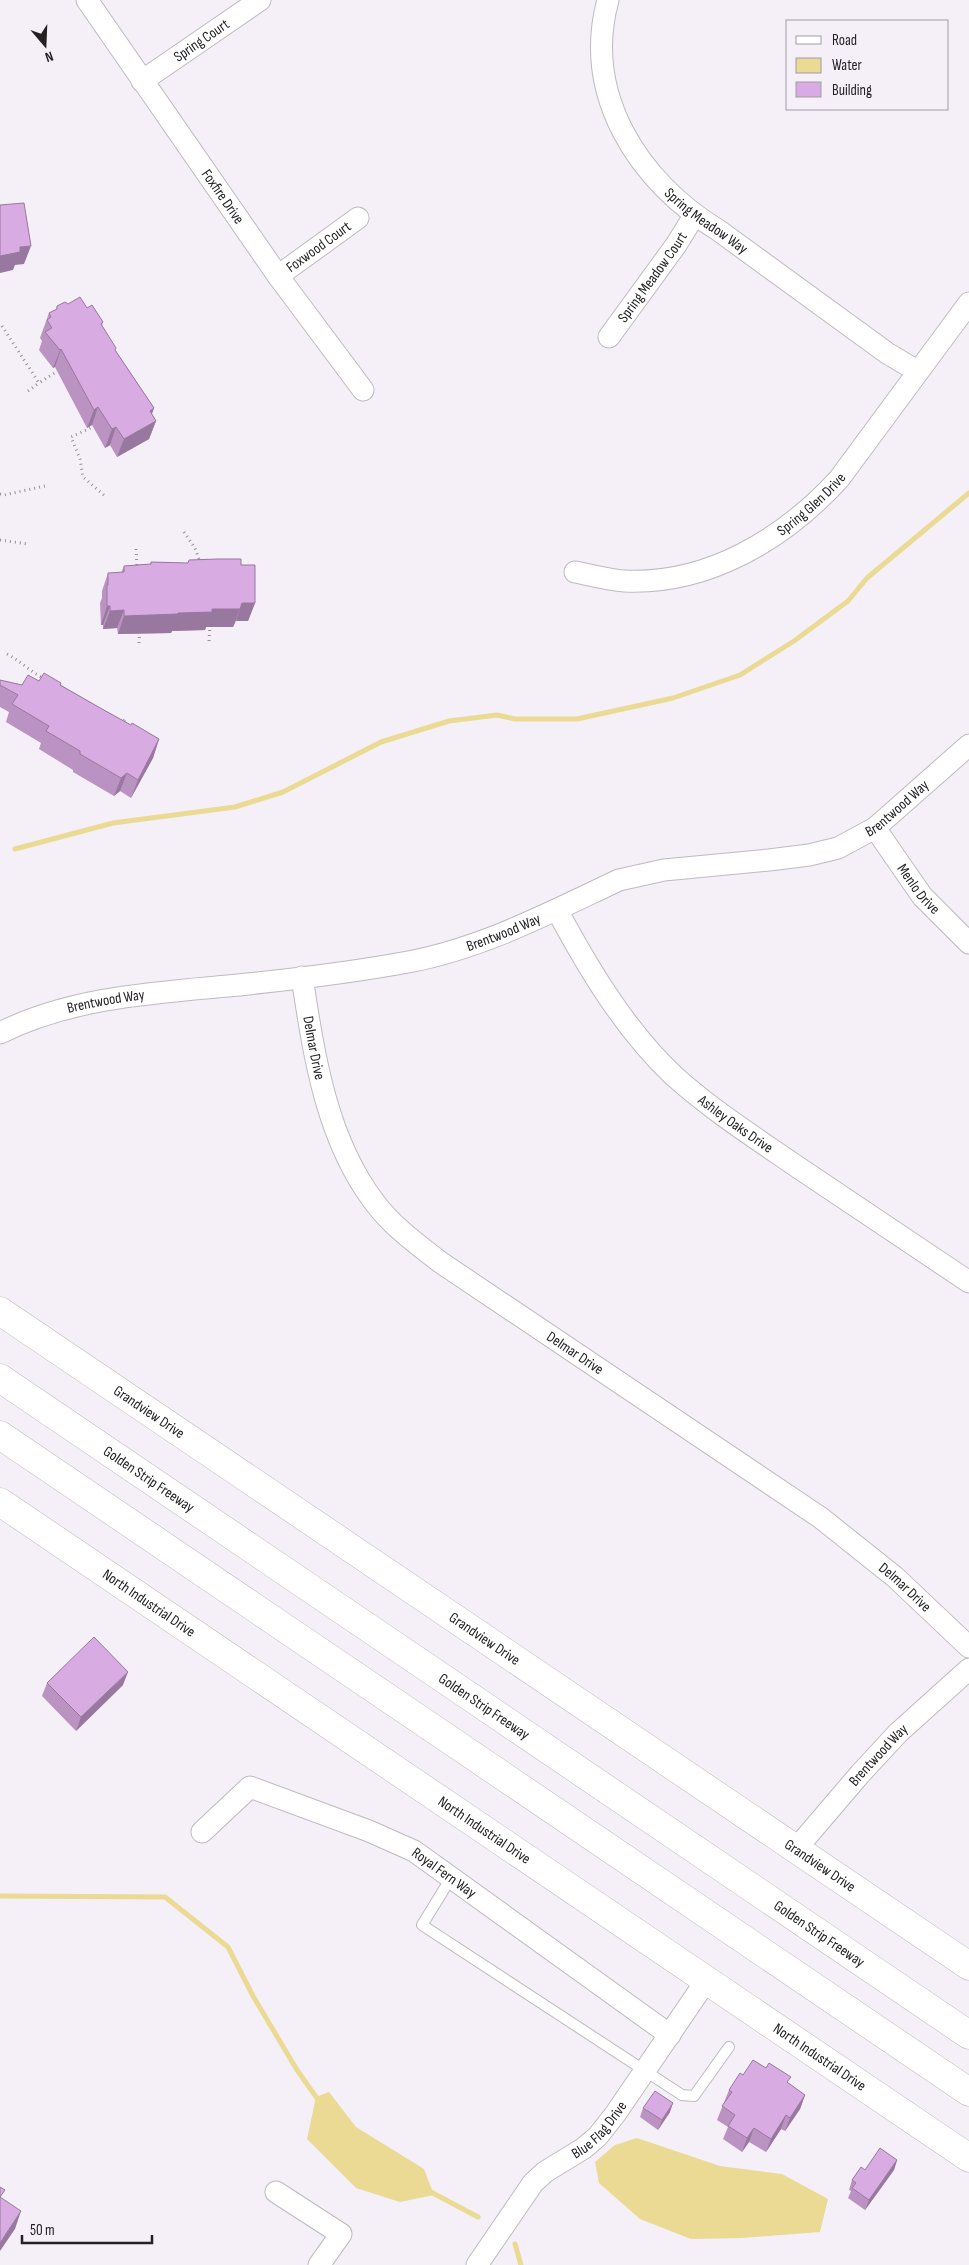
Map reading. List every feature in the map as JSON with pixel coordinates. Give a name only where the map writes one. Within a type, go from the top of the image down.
[{"type":"main road","name":"Grandview Drive","points":[[0,1311],[968,1964]]},
{"type":"main road","name":"Golden Strip Freeway","points":[[0,1378],[969,2034]]},
{"type":"main road","points":[[0,1435],[969,2092]]},
{"type":"main road","name":"North Industrial Drive","points":[[0,1502],[969,2158]]},
{"type":"street","name":"Foxfire Drive","points":[[87,0],[278,276],[363,390]]},
{"type":"street","name":"Spring Court","points":[[142,81],[260,0]]},
{"type":"street","name":"Spring Meadow Way","points":[[608,0],[601,31],[600,46],[608,91],[614,112],[630,146],[640,161],[660,185],[694,216],[718,230],[887,353],[917,371]]},
{"type":"street","name":"Spring Meadow Court","points":[[609,337],[676,245],[694,216]]},
{"type":"street","name":"Foxwood Court","points":[[278,276],[358,218]]},
{"type":"street","name":"Spring Glen Drive","points":[[575,572],[623,581],[668,578],[698,572],[726,562],[757,547],[801,517],[833,485],[969,303]]},
{"type":"street","name":"Brentwood Way","points":[[0,1033],[54,1011],[109,1000],[409,962],[450,952],[489,939],[557,910],[619,880],[640,874],[808,855],[838,848],[875,828],[969,745]]},
{"type":"street","name":"Menlo Drive","points":[[875,828],[922,896],[969,943]]},
{"type":"street","name":"Ashley Oaks Drive","points":[[557,910],[580,954],[611,999],[642,1042],[674,1076],[742,1129],[969,1282]]},
{"type":"street","name":"Delmar Drive","points":[[302,977],[320,1080],[334,1128],[362,1184],[394,1224],[440,1262],[821,1518],[895,1577],[969,1647]]},
{"type":"street","name":"Brentwood Way","points":[[796,1849],[822,1817],[892,1740],[969,1669]]},
{"type":"street","name":"Royal Fern Way","points":[[202,1832],[250,1787],[378,1835],[414,1851],[670,2035]]},
{"type":"street","name":"Blue Flag Drive","points":[[477,2265],[533,2183],[546,2172],[584,2148],[598,2136],[646,2070],[706,1980]]},
{"type":"street","points":[[276,2192],[340,2234],[319,2265]]},
{"type":"lane","points":[[450,1878],[422,1925],[682,2095],[694,2096],[729,2047]]},
{"type":"path","points":[[2,326],[39,383]]},
{"type":"path","points":[[28,391],[66,366]]},
{"type":"path","points":[[103,423],[71,437],[80,458],[83,477],[104,496]]},
{"type":"path","points":[[0,494],[4,495],[45,486]]},
{"type":"path","points":[[184,532],[195,548],[200,563]]},
{"type":"path","points":[[0,540],[28,544]]},
{"type":"path","points":[[136,549],[137,576]]},
{"type":"path","points":[[209,641],[210,616]]},
{"type":"path","points":[[139,643],[141,621]]},
{"type":"path","points":[[6,654],[23,662],[29,671],[47,680]]},
{"type":"path","points":[[118,734],[126,716]]},
{"type":"water","points":[[329,2092],[356,2127],[424,2169],[434,2195],[400,2202],[356,2188],[307,2139],[316,2097]]},
{"type":"water","points":[[637,2138],[720,2166],[782,2174],[828,2199],[820,2232],[742,2238],[691,2239],[640,2219],[599,2183],[595,2162],[615,2145]]},
{"type":"building","points":[[24,203],[31,246],[20,247],[20,252],[0,256],[0,205]]},
{"type":"building","points":[[80,297],[87,308],[92,305],[103,322],[101,324],[116,348],[115,350],[154,408],[150,411],[156,421],[124,439],[116,427],[112,429],[98,407],[94,410],[61,349],[45,332],[52,328],[47,320],[51,317],[49,313],[57,309],[57,306],[65,302],[68,304]]},
{"type":"building","points":[[241,559],[241,565],[255,565],[255,603],[242,603],[240,609],[212,609],[212,612],[124,616],[124,610],[110,611],[110,606],[107,606],[108,573],[124,572],[124,566],[151,564],[151,562],[188,563],[189,560]]},
{"type":"building","points":[[44,673],[61,683],[60,685],[159,739],[138,780],[127,773],[121,778],[46,731],[49,726],[12,704],[18,695],[0,685],[0,680],[22,685],[28,675],[39,681]]},
{"type":"building","points":[[94,1637],[128,1672],[81,1717],[47,1683]]},
{"type":"building","points":[[753,2060],[766,2068],[769,2063],[791,2077],[787,2082],[805,2095],[790,2118],[786,2115],[771,2139],[754,2128],[747,2138],[728,2126],[735,2115],[722,2106],[732,2092],[729,2090],[740,2073],[743,2075]]},
{"type":"building","points":[[655,2091],[673,2103],[662,2120],[643,2108]]},
{"type":"building","points":[[880,2148],[897,2160],[869,2200],[852,2188],[856,2183],[852,2180],[861,2167],[865,2170]]},
{"type":"building","points":[[0,2187],[5,2190],[0,2197]]},
{"type":"building","points":[[0,2197],[21,2211],[0,2243]]},
{"type":"waterway","points":[[15,849],[113,823],[235,807],[283,792],[381,742],[449,721],[497,715],[515,719],[577,719],[673,698],[740,675],[794,641],[848,601],[867,578],[969,493]]},
{"type":"waterway","points":[[0,1896],[165,1897],[228,1947],[253,1996],[297,2070],[319,2101]]},
{"type":"waterway","points":[[429,2191],[478,2217]]},
{"type":"waterway","points":[[515,2244],[521,2265]]}]
